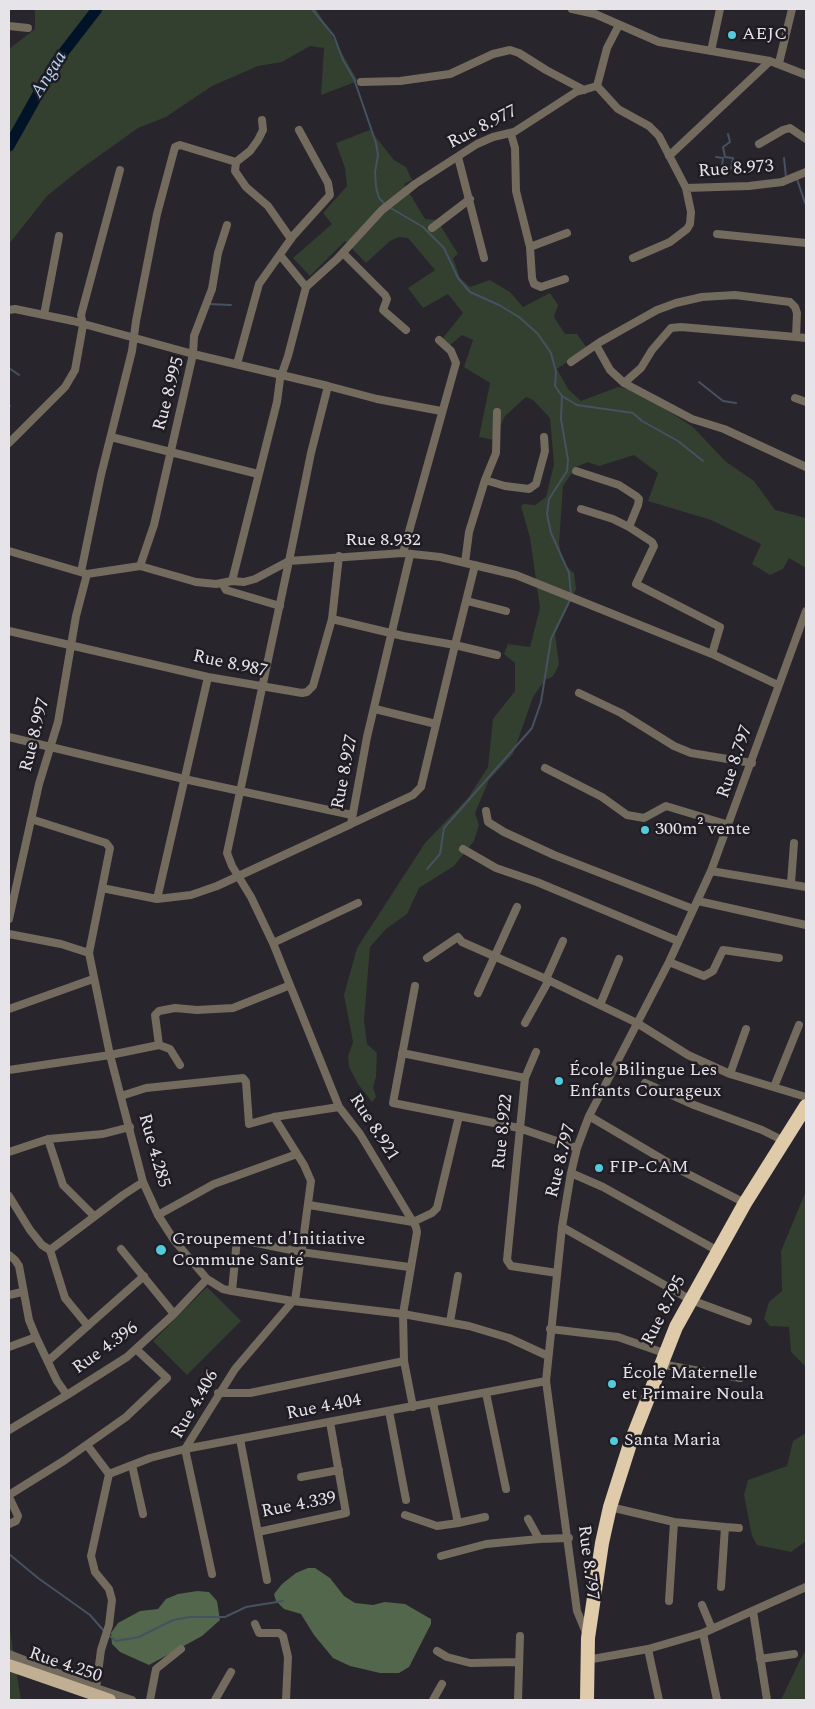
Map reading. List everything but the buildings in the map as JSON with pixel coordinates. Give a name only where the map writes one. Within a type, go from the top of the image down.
[{"type":"highway","name":"Rue 8.795","points":[[587,1700],[588,1638],[610,1507],[630,1444],[662,1358],[691,1300],[745,1203],[806,1106]]},
{"type":"main road","name":"Rue 4.250","points":[[9,1665],[110,1700]]},
{"type":"street","points":[[572,9],[595,14],[659,42],[770,61],[806,74]]},
{"type":"street","points":[[711,51],[720,9]]},
{"type":"street","points":[[779,63],[792,9]]},
{"type":"street","points":[[597,86],[607,48],[619,25]]},
{"type":"street","points":[[9,26],[28,28]]},
{"type":"street","points":[[361,82],[400,81],[450,74],[493,54],[510,50],[519,53],[584,90]]},
{"type":"street","points":[[669,156],[770,61]]},
{"type":"street","name":"Rue 8.977","points":[[306,287],[343,253],[391,201],[485,140],[511,134],[564,99],[597,86]]},
{"type":"street","name":"Rue 8.973","points":[[597,86],[618,109],[649,126],[659,136],[686,188],[749,186],[782,182],[806,172]]},
{"type":"street","points":[[262,120],[263,130],[250,151],[236,162],[236,174],[246,187],[268,206],[291,239]]},
{"type":"street","points":[[759,144],[790,128],[806,139]]},
{"type":"street","points":[[237,364],[259,284],[291,239],[327,200],[331,191],[299,130]]},
{"type":"street","points":[[511,134],[515,148],[516,191],[530,247],[534,284],[541,287],[565,279]]},
{"type":"street","name":"Rue 8.997","points":[[9,919],[30,819],[58,722],[84,573],[111,437],[135,339],[136,321],[157,214],[175,147],[180,145],[236,162]]},
{"type":"street","points":[[458,157],[484,258]]},
{"type":"street","points":[[9,443],[70,380],[75,370],[83,325],[81,315],[120,170]]},
{"type":"street","points":[[633,258],[670,242],[687,229],[691,220],[686,188]]},
{"type":"street","points":[[432,228],[470,199]]},
{"type":"street","points":[[9,310],[15,309],[44,315],[193,354],[194,336],[212,288],[218,253],[227,225]]},
{"type":"street","points":[[530,247],[567,233]]},
{"type":"street","points":[[717,234],[806,243]]},
{"type":"street","points":[[44,315],[59,236]]},
{"type":"street","points":[[343,253],[386,294],[387,300],[383,310],[406,330]]},
{"type":"street","points":[[232,581],[277,402],[281,376],[306,287],[280,255]]},
{"type":"street","points":[[571,362],[596,345],[667,306],[702,297],[722,295],[790,302],[796,307],[797,312],[796,337]]},
{"type":"street","points":[[624,383],[641,368],[652,350],[671,328],[681,327],[806,338]]},
{"type":"street","name":"Rue 8.927","points":[[102,888],[157,899],[191,895],[240,876],[351,824],[367,737],[375,709],[407,554],[441,411],[456,363],[451,351],[439,340]]},
{"type":"street","points":[[596,345],[610,370],[624,383],[692,419],[724,429],[806,467]]},
{"type":"street","name":"Rue 8.995","points":[[140,566],[154,525],[193,354],[376,399],[441,411]]},
{"type":"street","points":[[240,876],[232,866],[227,853],[311,453],[328,386]]},
{"type":"street","points":[[795,398],[806,402]]},
{"type":"street","points":[[465,563],[469,532],[485,480],[496,453],[497,412]]},
{"type":"street","points":[[111,437],[258,474]]},
{"type":"street","points":[[485,480],[505,486],[528,488],[536,484],[544,451],[544,437]]},
{"type":"street","points":[[576,471],[619,485],[636,496],[638,504],[629,527]]},
{"type":"street","points":[[582,509],[613,519],[652,542],[654,546],[637,581],[638,587],[720,627],[712,654]]},
{"type":"street","points":[[9,551],[84,573],[140,566],[196,582],[222,583],[232,581],[244,582],[255,579],[289,561]]},
{"type":"street","name":"Rue 8.932","points":[[289,561],[340,556],[407,554],[440,557],[516,574],[607,613],[712,654],[778,686]]},
{"type":"street","name":"Rue 8.987","points":[[9,630],[208,677],[295,694],[307,692],[312,686],[332,619],[340,556]]},
{"type":"street","points":[[351,824],[419,791],[426,773],[436,724],[475,565]]},
{"type":"street","points":[[222,583],[226,590],[280,606]]},
{"type":"street","points":[[467,601],[506,611]]},
{"type":"street","name":"Rue 8.797","points":[[588,1638],[577,1611],[569,1538],[546,1381],[562,1227],[576,1148],[589,1116],[669,962],[711,871],[806,612]]},
{"type":"street","points":[[332,619],[497,655]]},
{"type":"street","points":[[157,899],[208,677]]},
{"type":"street","points":[[579,693],[621,713],[658,738],[691,753],[752,763]]},
{"type":"street","points":[[375,709],[436,724]]},
{"type":"street","points":[[9,737],[240,792],[352,815]]},
{"type":"street","points":[[546,768],[602,797],[627,815],[644,818],[666,806],[729,825]]},
{"type":"street","points":[[486,811],[488,822],[504,832],[554,854],[694,909]]},
{"type":"street","name":"Rue 4.285","points":[[30,819],[106,843],[110,848],[89,953],[110,1055],[143,1182],[158,1214],[184,1254],[207,1279],[223,1289],[232,1291],[450,1322],[509,1338],[548,1356]]},
{"type":"street","points":[[791,883],[794,843]]},
{"type":"street","points":[[463,849],[496,868],[678,941]]},
{"type":"street","points":[[711,871],[806,887]]},
{"type":"street","name":"Rue 8.921","points":[[240,876],[273,943],[288,986],[311,1033],[339,1107],[360,1134],[413,1222],[417,1232],[409,1267],[402,1314],[404,1361],[413,1407]]},
{"type":"street","points":[[698,901],[806,925]]},
{"type":"street","points":[[273,943],[358,903]]},
{"type":"street","points":[[478,992],[493,955],[517,907]]},
{"type":"street","points":[[9,934],[60,944],[89,953]]},
{"type":"street","points":[[427,958],[458,937],[462,942],[547,979],[637,1023],[688,1055],[730,1074],[806,1097]]},
{"type":"street","points":[[525,1023],[563,941]]},
{"type":"street","points":[[669,962],[704,976],[713,971],[723,950],[779,958]]},
{"type":"street","points":[[600,1005],[619,959]]},
{"type":"street","points":[[9,1009],[93,979]]},
{"type":"street","points":[[159,1045],[155,1014],[159,1011],[175,1008],[196,1010],[233,1008],[288,986]]},
{"type":"street","points":[[415,986],[392,1103],[518,1128],[576,1148]]},
{"type":"street","points":[[774,1087],[799,1025]]},
{"type":"street","points":[[730,1074],[746,1029]]},
{"type":"street","points":[[9,1070],[110,1055],[159,1045],[170,1049],[180,1065]]},
{"type":"street","points":[[525,1078],[536,1052]]},
{"type":"street","name":"Rue 8.922","points":[[402,1053],[525,1078],[518,1128],[507,1260],[511,1266],[557,1273]]},
{"type":"street","points":[[121,1096],[146,1088],[243,1078],[246,1082],[250,1124],[274,1116],[339,1107]]},
{"type":"street","points":[[645,1083],[694,1106],[762,1130],[784,1141]]},
{"type":"street","points":[[274,1116],[311,1181],[294,1301]]},
{"type":"street","points":[[309,1205],[413,1222],[432,1213],[437,1208],[459,1116]]},
{"type":"street","points":[[589,1116],[684,1172],[745,1203]]},
{"type":"street","points":[[9,1152],[48,1139],[103,1134],[130,1127]]},
{"type":"street","points":[[48,1139],[63,1185],[94,1216]]},
{"type":"street","points":[[158,1214],[214,1184],[297,1154]]},
{"type":"street","points":[[571,1173],[603,1187],[718,1252]]},
{"type":"street","points":[[50,1250],[143,1182]]},
{"type":"street","points":[[9,1196],[30,1230],[42,1245],[50,1250],[65,1298],[88,1326]]},
{"type":"street","points":[[562,1227],[691,1300],[748,1321]]},
{"type":"street","points":[[232,1291],[237,1239],[301,1252],[409,1267]]},
{"type":"street","points":[[121,1248],[174,1314]]},
{"type":"street","name":"Rue 4.396","points":[[9,1255],[18,1266],[29,1320],[36,1337],[57,1381],[67,1395],[106,1372],[136,1349],[174,1314],[207,1279]]},
{"type":"street","points":[[48,1361],[144,1276]]},
{"type":"street","points":[[450,1322],[458,1276]]},
{"type":"street","points":[[9,1295],[22,1292]]},
{"type":"street","name":"Rue 4.406","points":[[212,1574],[185,1450],[218,1393],[235,1369],[294,1301]]},
{"type":"street","points":[[550,1329],[618,1337],[662,1358],[740,1378]]},
{"type":"street","points":[[9,1347],[36,1337]]},
{"type":"street","points":[[9,1524],[16,1521],[18,1516],[9,1496],[126,1417],[167,1378],[136,1349]]},
{"type":"street","points":[[218,1393],[250,1393],[404,1361]]},
{"type":"street","name":"Rue 4.404","points":[[109,1474],[132,1465],[185,1450],[546,1381]]},
{"type":"street","points":[[486,1393],[506,1489]]},
{"type":"street","points":[[9,1430],[67,1395]]},
{"type":"street","points":[[433,1403],[458,1523]]},
{"type":"street","points":[[389,1411],[406,1500]]},
{"type":"street","name":"Rue 4.339","points":[[240,1439],[258,1532],[346,1513],[330,1422]]},
{"type":"street","points":[[87,1445],[109,1474],[91,1556],[96,1572],[109,1589],[112,1600],[109,1625],[101,1650],[96,1688]]},
{"type":"street","points":[[132,1465],[143,1514]]},
{"type":"street","points":[[301,1477],[339,1470]]},
{"type":"street","points":[[610,1507],[674,1522],[739,1528]]},
{"type":"street","points":[[405,1515],[437,1526],[485,1517]]},
{"type":"street","points":[[528,1519],[539,1539]]},
{"type":"street","points":[[669,1601],[674,1522]]},
{"type":"street","points":[[722,1587],[725,1527]]},
{"type":"street","points":[[258,1532],[267,1580]]},
{"type":"street","points":[[441,1556],[486,1544],[569,1538]]},
{"type":"street","points":[[587,1660],[648,1649],[703,1633],[806,1587]]},
{"type":"street","points":[[702,1605],[712,1629]]},
{"type":"street","points":[[753,1611],[767,1700]]},
{"type":"street","points":[[255,1624],[259,1633],[279,1633],[283,1636],[288,1657],[286,1700]]},
{"type":"street","points":[[703,1633],[717,1700]]},
{"type":"street","points":[[518,1700],[520,1636]]},
{"type":"street","points":[[150,1700],[156,1669],[181,1649]]},
{"type":"street","points":[[648,1649],[659,1700]]},
{"type":"street","points":[[437,1651],[447,1657],[470,1664],[518,1662]]},
{"type":"street","points":[[9,1654],[132,1700]]},
{"type":"street","points":[[760,1658],[794,1654]]},
{"type":"street","points":[[214,1700],[232,1672]]},
{"type":"street","points":[[433,1700],[442,1684]]},
{"type":"green space","points":[[35,9],[316,9],[358,81],[321,95],[324,48],[310,46],[282,62],[258,66],[212,86],[166,117],[138,128],[78,171],[47,196],[9,244],[9,49],[35,29]]},
{"type":"green space","points":[[370,130],[394,160],[406,167],[412,180],[404,184],[425,219],[437,220],[458,254],[453,258],[460,278],[470,287],[490,280],[510,292],[523,307],[550,293],[558,305],[554,317],[565,334],[577,334],[587,348],[557,369],[568,389],[581,401],[618,387],[639,392],[693,427],[725,461],[754,481],[775,510],[806,518],[806,568],[789,558],[783,569],[770,575],[752,564],[761,544],[711,520],[648,501],[658,473],[634,455],[599,466],[588,462],[576,467],[563,486],[559,544],[563,563],[574,573],[576,589],[555,634],[559,664],[552,677],[545,680],[533,697],[513,754],[489,780],[475,813],[479,825],[474,841],[454,866],[419,888],[407,914],[386,929],[370,947],[364,1020],[367,1044],[377,1053],[376,1077],[373,1087],[376,1097],[372,1102],[358,1084],[349,1067],[348,1056],[353,1042],[344,995],[357,948],[425,843],[468,798],[488,767],[493,719],[515,691],[515,663],[504,654],[508,644],[530,647],[540,608],[530,538],[521,506],[524,504],[535,505],[546,497],[554,464],[550,418],[533,400],[526,397],[505,416],[494,440],[479,437],[490,383],[464,367],[473,340],[462,335],[450,345],[442,339],[463,313],[448,294],[423,308],[408,288],[435,270],[408,238],[399,237],[390,241],[366,263],[345,241],[310,276],[293,258],[332,224],[323,213],[347,186],[345,168],[336,143]]},
{"type":"green space","points":[[806,1191],[806,1367],[791,1352],[789,1327],[770,1326],[764,1319],[769,1302],[782,1291],[781,1251]]},
{"type":"green space","points":[[207,1287],[241,1321],[187,1375],[153,1341]]},
{"type":"green space","points":[[806,1433],[806,1541],[791,1552],[757,1545],[752,1536],[744,1495],[748,1480],[787,1466],[793,1441]]},
{"type":"green space","points":[[308,1568],[315,1568],[330,1578],[344,1596],[355,1603],[373,1605],[385,1602],[405,1604],[431,1619],[431,1624],[409,1667],[399,1673],[380,1673],[350,1666],[333,1658],[314,1635],[301,1614],[284,1609],[276,1601],[274,1594],[282,1584],[296,1573]]},
{"type":"green space","points":[[197,1591],[209,1592],[217,1601],[220,1620],[202,1636],[149,1665],[120,1652],[112,1644],[111,1633],[118,1623],[140,1611],[158,1609],[166,1599],[178,1594]]},
{"type":"green space","points":[[9,1623],[13,1651],[21,1700],[9,1700]]},
{"type":"green space","points":[[806,1650],[806,1700],[781,1700],[800,1660]]},
{"type":"waterway","name":"Angaa","points":[[9,146],[56,62],[97,9]]},
{"type":"waterway","points":[[312,9],[334,36],[343,60],[354,79],[376,143],[378,155],[375,172],[376,187],[379,198],[385,204]]},
{"type":"waterway","points":[[716,157],[723,158],[722,168],[731,169],[733,158],[725,157],[723,147],[730,142],[728,134]]},
{"type":"waterway","points":[[784,158],[786,177]]},
{"type":"waterway","points":[[797,179],[805,203]]},
{"type":"waterway","points":[[389,207],[423,227],[444,248],[458,278],[470,292],[499,305],[519,317],[538,334],[551,353],[556,372],[555,386],[562,396],[577,405],[633,413],[642,421],[678,441],[703,461]]},
{"type":"waterway","points":[[208,304],[231,305]]},
{"type":"waterway","points":[[9,368],[19,375]]},
{"type":"waterway","points":[[699,382],[723,401],[736,403]]},
{"type":"waterway","points":[[562,396],[561,419],[568,460],[567,471],[549,499],[547,514],[551,533],[569,573],[571,595]]},
{"type":"waterway","points":[[427,869],[440,854],[444,828],[532,728],[541,702],[551,639],[570,600]]},
{"type":"waterway","points":[[9,1554],[38,1578],[90,1615],[104,1631]]},
{"type":"waterway","points":[[108,1635],[116,1641],[139,1637],[173,1620],[190,1617],[225,1617],[246,1607],[283,1601]]},
{"type":"place","name":"AEJC","points":[[732,35]]},
{"type":"place","name":"300m² vente","points":[[645,830]]},
{"type":"place","name":"École Bilingue Les Enfants Courageux","points":[[559,1081]]},
{"type":"place","name":"FIP-CAM","points":[[599,1168]]},
{"type":"place","name":"Groupement d'Initiative Commune Santé","points":[[161,1250]]},
{"type":"place","name":"École Maternelle et Primaire Noula","points":[[612,1384]]},
{"type":"place","name":"Santa Maria","points":[[614,1441]]}]
